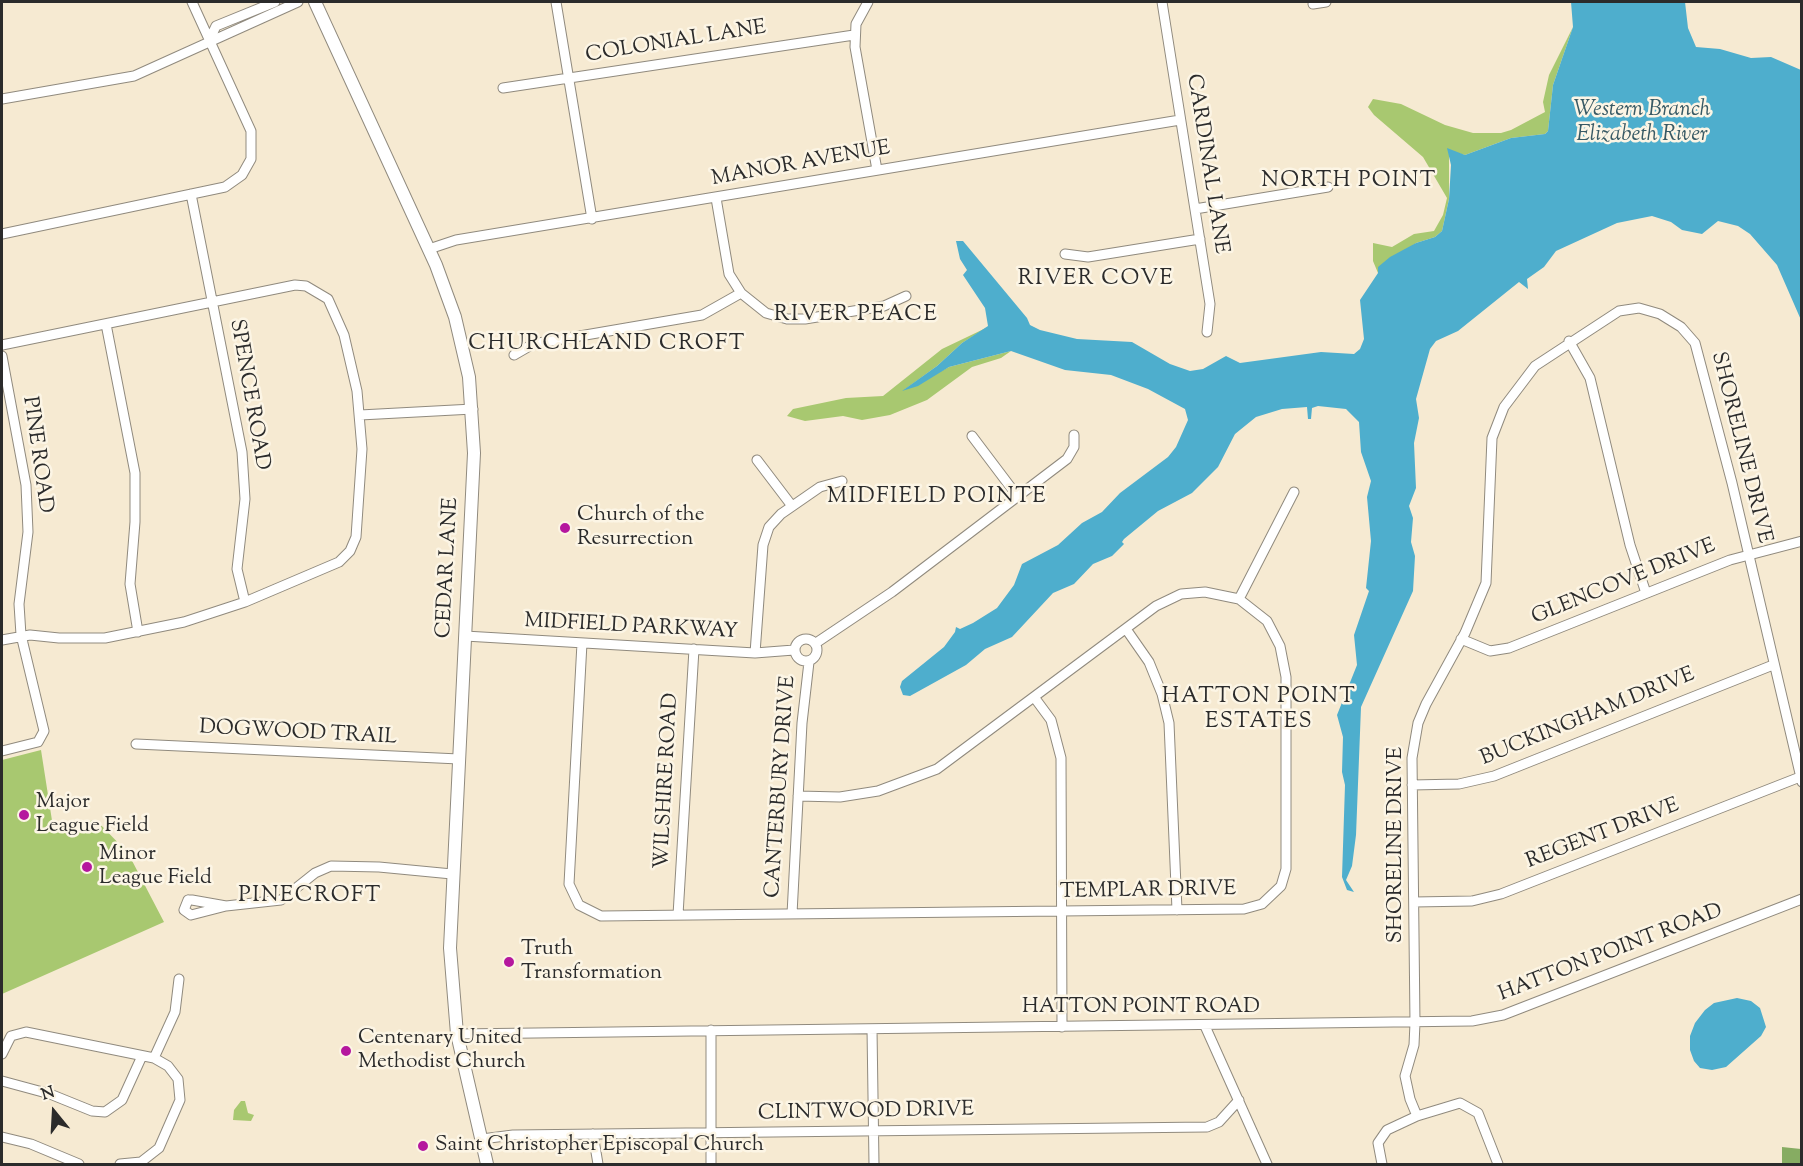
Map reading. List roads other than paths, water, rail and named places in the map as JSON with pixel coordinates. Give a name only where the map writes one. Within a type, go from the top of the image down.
[{"type":"main road","name":"CEDAR LANE","points":[[315,2],[429,249],[455,317],[469,377],[473,409],[474,453],[452,874],[450,957],[458,1034],[488,1164]]},
{"type":"street","points":[[2,234],[225,187],[235,181],[247,167],[252,149],[251,131],[192,2]]},
{"type":"street","points":[[209,41],[216,26],[275,2]]},
{"type":"street","points":[[2,99],[118,81],[141,73],[209,41],[222,38],[298,2]]},
{"type":"street","points":[[556,2],[592,219]]},
{"type":"street","points":[[868,2],[860,15],[854,35],[877,170]]},
{"type":"street","name":"CARDINAL LANE","points":[[1162,2],[1210,304],[1207,332]]},
{"type":"street","points":[[1313,4],[1326,2]]},
{"type":"street","name":"COLONIAL LANE","points":[[503,88],[854,35]]},
{"type":"street","name":"MANOR AVENUE","points":[[429,249],[456,240],[1180,120]]},
{"type":"street","points":[[1195,209],[1328,187]]},
{"type":"street","name":"SPENCE ROAD","points":[[191,194],[242,452],[245,499],[237,569],[245,602]]},
{"type":"street","points":[[716,198],[729,274],[741,293],[766,313],[796,320],[884,306],[906,296]]},
{"type":"street","points":[[1065,254],[1088,257],[1200,238]]},
{"type":"street","points":[[2,345],[295,285],[306,286],[321,293],[336,314],[344,335],[360,415],[362,449],[356,537],[350,551],[339,562],[245,602],[184,622],[138,632],[82,639],[21,635],[2,640]]},
{"type":"street","points":[[514,355],[533,344],[702,315],[741,293]]},
{"type":"street","name":"SHORELINE DRIVE","points":[[1418,1116],[1410,1099],[1405,1076],[1414,1045],[1415,1023],[1412,758],[1418,723],[1481,596],[1488,568],[1492,438],[1497,422],[1512,393],[1524,378],[1548,356],[1610,315],[1629,309],[1648,310],[1660,314],[1690,335],[1695,343],[1801,780]]},
{"type":"street","points":[[106,324],[135,473],[135,522],[130,584],[138,632]]},
{"type":"street","points":[[1569,341],[1590,378],[1630,545],[1646,593]]},
{"type":"street","name":"PINE ROAD","points":[[2,356],[27,494],[28,532],[20,604],[21,635],[44,736],[38,742],[2,751]]},
{"type":"street","points":[[360,415],[473,409]]},
{"type":"street","points":[[816,643],[892,592],[1067,459],[1074,447],[1074,435]]},
{"type":"street","points":[[972,436],[1018,496]]},
{"type":"street","points":[[757,460],[792,506]]},
{"type":"street","name":"CANTERBURY DRIVE","points":[[755,653],[763,545],[769,527],[792,506],[820,487],[842,481]]},
{"type":"street","points":[[1239,599],[1294,492]]},
{"type":"street","name":"GLENCOVE DRIVE","points":[[1461,639],[1481,649],[1500,650],[1748,554],[1802,541]]},
{"type":"street","name":"TEMPLAR DRIVE","points":[[582,643],[571,891],[586,910],[601,916],[1177,910],[1253,907],[1275,895],[1285,878],[1284,660],[1267,621],[1239,599],[1205,591],[1181,594],[1156,606],[944,765],[918,778],[857,795],[798,796]]},
{"type":"street","points":[[1126,629],[1149,662],[1162,694],[1169,723],[1177,910]]},
{"type":"street","name":"MIDFIELD PARKWAY","points":[[465,636],[755,653],[794,650]]},
{"type":"street","points":[[803,639],[810,639],[816,643],[818,651],[815,658],[809,662],[796,657],[794,650],[797,643],[803,639]]},
{"type":"street","name":"WILSHIRE ROAD","points":[[678,915],[694,649]]},
{"type":"street","name":"CANTERBURY DRIVE","points":[[792,914],[798,796],[809,662]]},
{"type":"street","name":"BUCKINGHAM DRIVE","points":[[1412,785],[1459,784],[1494,776],[1773,665]]},
{"type":"street","points":[[1034,697],[1051,720],[1059,745],[1062,1027]]},
{"type":"street","name":"DOGWOOD TRAIL","points":[[136,744],[459,759]]},
{"type":"street","name":"REGENT DRIVE","points":[[1414,902],[1472,901],[1501,894],[1801,780]]},
{"type":"street","points":[[226,906],[281,900],[315,873],[331,866],[379,867],[452,874]]},
{"type":"street","name":"HATTON POINT ROAD","points":[[458,1034],[1472,1021],[1503,1015],[1802,899]]},
{"type":"street","points":[[154,1058],[176,1012],[179,979]]},
{"type":"street","points":[[1205,1026],[1267,1164]]},
{"type":"street","points":[[872,1029],[874,1164]]},
{"type":"street","points":[[711,1030],[711,1164]]},
{"type":"street","points":[[2,1054],[11,1036],[22,1032],[154,1058],[173,1072],[180,1087],[180,1100],[154,1155],[141,1162],[120,1164]]},
{"type":"street","points":[[2,1082],[50,1094],[92,1111],[105,1112],[122,1100],[142,1056]]},
{"type":"street","name":"CLINTWOOD DRIVE","points":[[482,1139],[513,1135],[1207,1127],[1219,1122],[1239,1100]]},
{"type":"street","points":[[1382,1164],[1377,1150],[1380,1138],[1394,1125],[1453,1103],[1467,1105],[1474,1109],[1498,1164]]},
{"type":"street","points":[[593,1134],[598,1164]]},
{"type":"street","points":[[2,1137],[51,1151],[79,1164]]},
{"type":"water","name":"Western Branch Elizabeth River","points":[[1571,2],[1685,2],[1688,28],[1696,47],[1720,49],[1751,58],[1771,57],[1801,70],[1801,320],[1777,265],[1750,234],[1738,226],[1718,221],[1702,234],[1682,230],[1671,222],[1652,216],[1617,223],[1556,251],[1544,267],[1527,279],[1528,289],[1519,282],[1458,331],[1436,341],[1430,349],[1416,399],[1419,418],[1414,443],[1416,488],[1409,506],[1413,518],[1411,542],[1415,556],[1413,591],[1361,707],[1356,835],[1352,866],[1346,880],[1354,892],[1347,890],[1342,877],[1345,785],[1342,772],[1343,737],[1337,715],[1357,665],[1354,635],[1369,591],[1366,588],[1371,541],[1367,497],[1371,481],[1361,452],[1359,422],[1346,409],[1318,406],[1312,408],[1311,419],[1308,419],[1307,407],[1282,409],[1256,417],[1235,434],[1218,467],[1192,493],[1158,511],[1124,539],[1122,542],[1124,544],[1112,556],[1093,564],[1074,584],[1053,593],[1012,637],[985,649],[966,665],[910,696],[903,695],[900,687],[902,681],[944,647],[956,627],[960,629],[973,623],[997,608],[1014,585],[1022,564],[1058,545],[1082,523],[1102,512],[1120,493],[1168,457],[1176,447],[1188,420],[1185,409],[1148,389],[1111,375],[1065,370],[1011,351],[949,367],[918,386],[902,391],[937,366],[962,343],[988,326],[985,308],[963,275],[967,270],[960,259],[956,241],[963,241],[1027,318],[1030,325],[1040,330],[1077,339],[1132,342],[1170,364],[1190,371],[1203,369],[1226,356],[1240,363],[1321,352],[1354,354],[1360,349],[1364,339],[1360,300],[1378,273],[1378,267],[1390,257],[1416,243],[1435,237],[1442,231],[1449,199],[1451,165],[1447,148],[1465,155],[1511,138],[1545,134],[1548,131],[1553,85],[1573,27]]},
{"type":"water","points":[[1737,998],[1751,1001],[1760,1008],[1766,1027],[1761,1036],[1726,1067],[1712,1070],[1700,1068],[1694,1061],[1690,1050],[1690,1036],[1695,1023],[1714,1003]]},
{"type":"place","name":"Church of the Resurrection","points":[[565,528]]},
{"type":"place","name":"Major League Field","points":[[24,815]]},
{"type":"place","name":"Minor League Field","points":[[87,867]]},
{"type":"place","name":"Truth Transformation","points":[[509,962]]},
{"type":"place","name":"Centenary United Methodist Church","points":[[346,1051]]},
{"type":"place","name":"Saint Christopher Episcopal Church","points":[[423,1146]]},
{"type":"district","name":"NORTH POINT","points":[[1349,182]]},
{"type":"district","name":"RIVER COVE","points":[[1096,280]]},
{"type":"district","name":"RIVER PEACE","points":[[856,316]]},
{"type":"district","name":"CHURCHLAND CROFT","points":[[607,345]]},
{"type":"district","name":"MIDFIELD POINTE","points":[[937,498]]},
{"type":"district","name":"HATTON POINT ESTATES","points":[[1259,710]]},
{"type":"district","name":"PINECROFT","points":[[310,897]]}]
